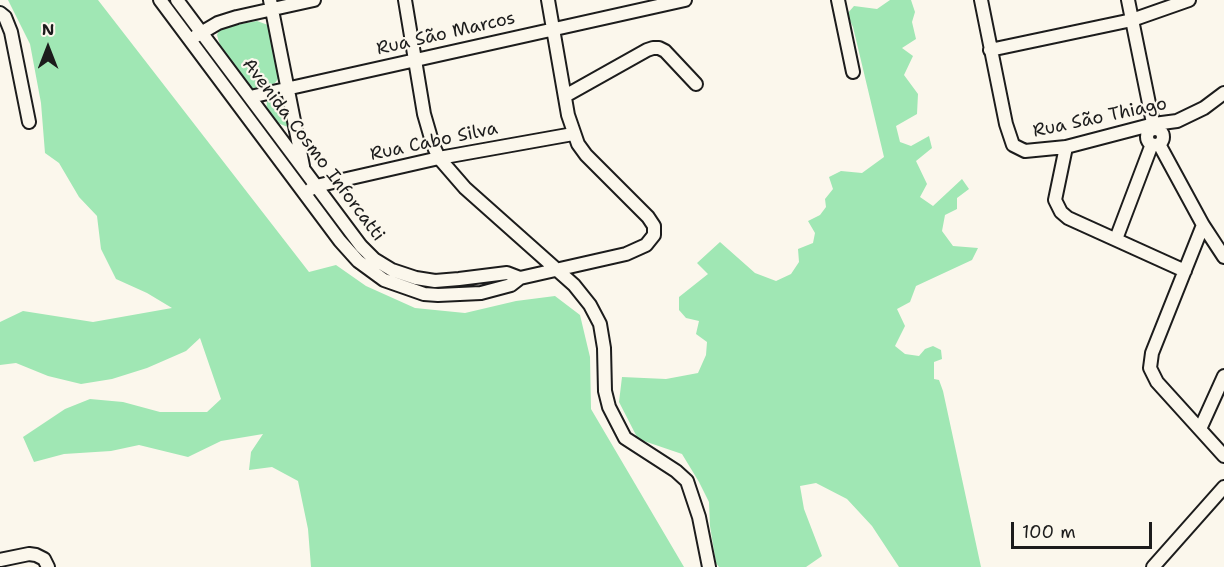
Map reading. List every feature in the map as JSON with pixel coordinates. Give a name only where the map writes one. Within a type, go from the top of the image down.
[{"type":"street","name":"Avenida Cosmo Inforcatti","points":[[160,0],[304,193],[358,261],[384,280],[424,294],[481,293],[511,285],[520,278]]},
{"type":"street","name":"Avenida Cosmo Inforcatti","points":[[177,0],[361,246],[374,259],[392,270],[416,278],[435,281],[507,273],[520,278]]},
{"type":"street","points":[[190,40],[218,23],[271,4],[314,0]]},
{"type":"street","points":[[405,0],[428,130],[439,158],[465,188],[556,268],[590,305],[600,324],[604,348],[605,391],[609,406],[625,438],[676,471],[687,481],[699,517],[709,567]]},
{"type":"street","points":[[520,278],[556,268],[626,255],[646,245],[654,235],[654,226],[648,217],[586,155],[573,134],[548,0]]},
{"type":"street","name":"Rua São Marcos","points":[[250,97],[415,58],[685,0]]},
{"type":"street","points":[[838,0],[853,72]]},
{"type":"street","points":[[981,0],[990,50],[1132,20],[1189,0]]},
{"type":"street","points":[[1128,0],[1154,126],[1147,135],[1147,139],[1156,144],[1224,257]]},
{"type":"street","points":[[271,4],[304,170]]},
{"type":"street","points":[[0,13],[11,32],[29,122]]},
{"type":"street","points":[[565,96],[653,48],[665,51],[696,84]]},
{"type":"street","name":"Rua São Thiago","points":[[990,50],[1006,124],[1013,145],[1025,151],[1066,147],[1177,121],[1204,108],[1224,94]]},
{"type":"street","name":"Rua Cabo Silva","points":[[304,193],[316,186],[439,158],[573,134]]},
{"type":"street","points":[[1116,239],[1156,144]]},
{"type":"street","points":[[1066,147],[1056,192],[1060,212],[1068,218],[1185,271]]},
{"type":"street","points":[[1203,225],[1150,362],[1152,374],[1224,456]]},
{"type":"street","points":[[1200,429],[1224,376]]},
{"type":"street","points":[[1153,567],[1224,487]]},
{"type":"street","points":[[0,560],[29,554],[41,556],[48,567]]},
{"type":"green space","points":[[8,0],[98,0],[309,272],[336,265],[366,286],[415,308],[465,313],[516,301],[555,296],[580,315],[590,357],[591,409],[684,567],[311,567],[308,529],[298,481],[272,467],[249,470],[251,452],[263,434],[221,441],[188,457],[139,445],[111,451],[64,454],[34,462],[23,437],[65,409],[90,399],[123,402],[160,412],[207,412],[221,399],[200,338],[186,351],[147,368],[112,379],[81,384],[48,376],[16,363],[0,365],[0,322],[23,311],[93,322],[172,308],[147,293],[116,279],[101,249],[97,216],[79,197],[59,163],[45,153],[41,103],[30,44]]},
{"type":"green space","points":[[890,0],[911,0],[915,12],[912,22],[916,39],[902,48],[913,56],[904,75],[918,94],[917,114],[896,126],[900,142],[911,146],[929,136],[932,148],[916,161],[927,184],[920,197],[933,206],[962,179],[969,189],[957,198],[957,209],[945,215],[942,231],[953,246],[978,248],[972,260],[916,286],[910,302],[897,309],[905,326],[895,346],[905,354],[919,356],[925,349],[933,346],[941,350],[942,359],[934,362],[934,379],[939,380],[943,391],[981,567],[899,567],[872,526],[847,499],[816,483],[800,486],[804,509],[822,556],[806,567],[719,567],[716,563],[710,526],[709,502],[699,482],[682,454],[638,439],[619,402],[622,377],[666,379],[698,373],[706,355],[707,342],[696,334],[699,321],[686,318],[679,310],[679,297],[708,274],[697,263],[720,242],[755,273],[776,281],[791,274],[799,262],[798,249],[813,243],[815,233],[808,221],[820,215],[826,207],[825,199],[833,189],[829,177],[841,171],[862,173],[884,157],[853,27],[847,14],[854,6],[877,9]]},
{"type":"green space","points":[[257,21],[268,25],[272,31],[279,77],[275,83],[257,90],[251,89],[221,49],[217,35],[219,30],[230,26]]},
{"type":"green space","points":[[277,98],[287,107],[290,128],[273,121],[266,113],[267,101]]}]
